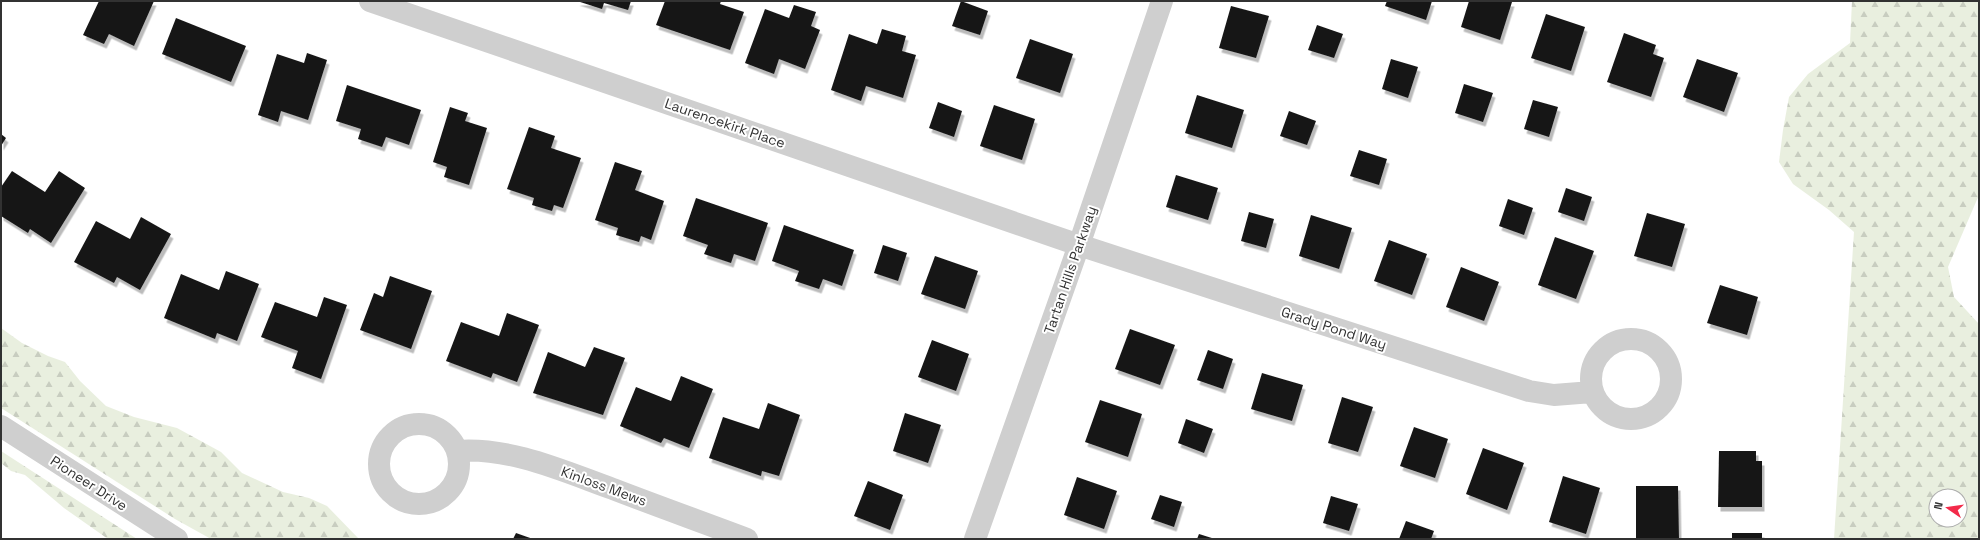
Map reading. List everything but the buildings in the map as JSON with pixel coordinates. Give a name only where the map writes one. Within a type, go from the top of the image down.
[{"type":"street","name":"Laurencekirk Place","points":[[370,1],[1079,245]]},
{"type":"street","name":"Tartan Hills Parkway","points":[[975,539],[1079,245],[1162,1]]},
{"type":"street","name":"Grady Pond Way","points":[[1079,245],[1529,391],[1554,395],[1592,392]]},
{"type":"street","name":"Pioneer Drive","points":[[1,426],[177,539]]},
{"type":"street","name":"Kinloss Mews","points":[[457,451],[475,450],[494,452],[542,463],[747,539]]},
{"type":"green space","points":[[1852,1],[1979,1],[1979,195],[1948,267],[1954,297],[1979,324],[1979,539],[1834,539],[1854,232],[1829,210],[1793,184],[1779,162],[1789,97],[1808,74],[1850,43]]},
{"type":"green space","points":[[1,328],[22,343],[48,356],[65,362],[80,381],[106,406],[134,417],[177,428],[221,452],[242,473],[283,492],[309,498],[327,506],[359,539],[211,539],[175,519],[1,408]]},
{"type":"green space","points":[[1,451],[137,539],[108,539],[64,508],[25,475],[11,471],[1,463]]}]
